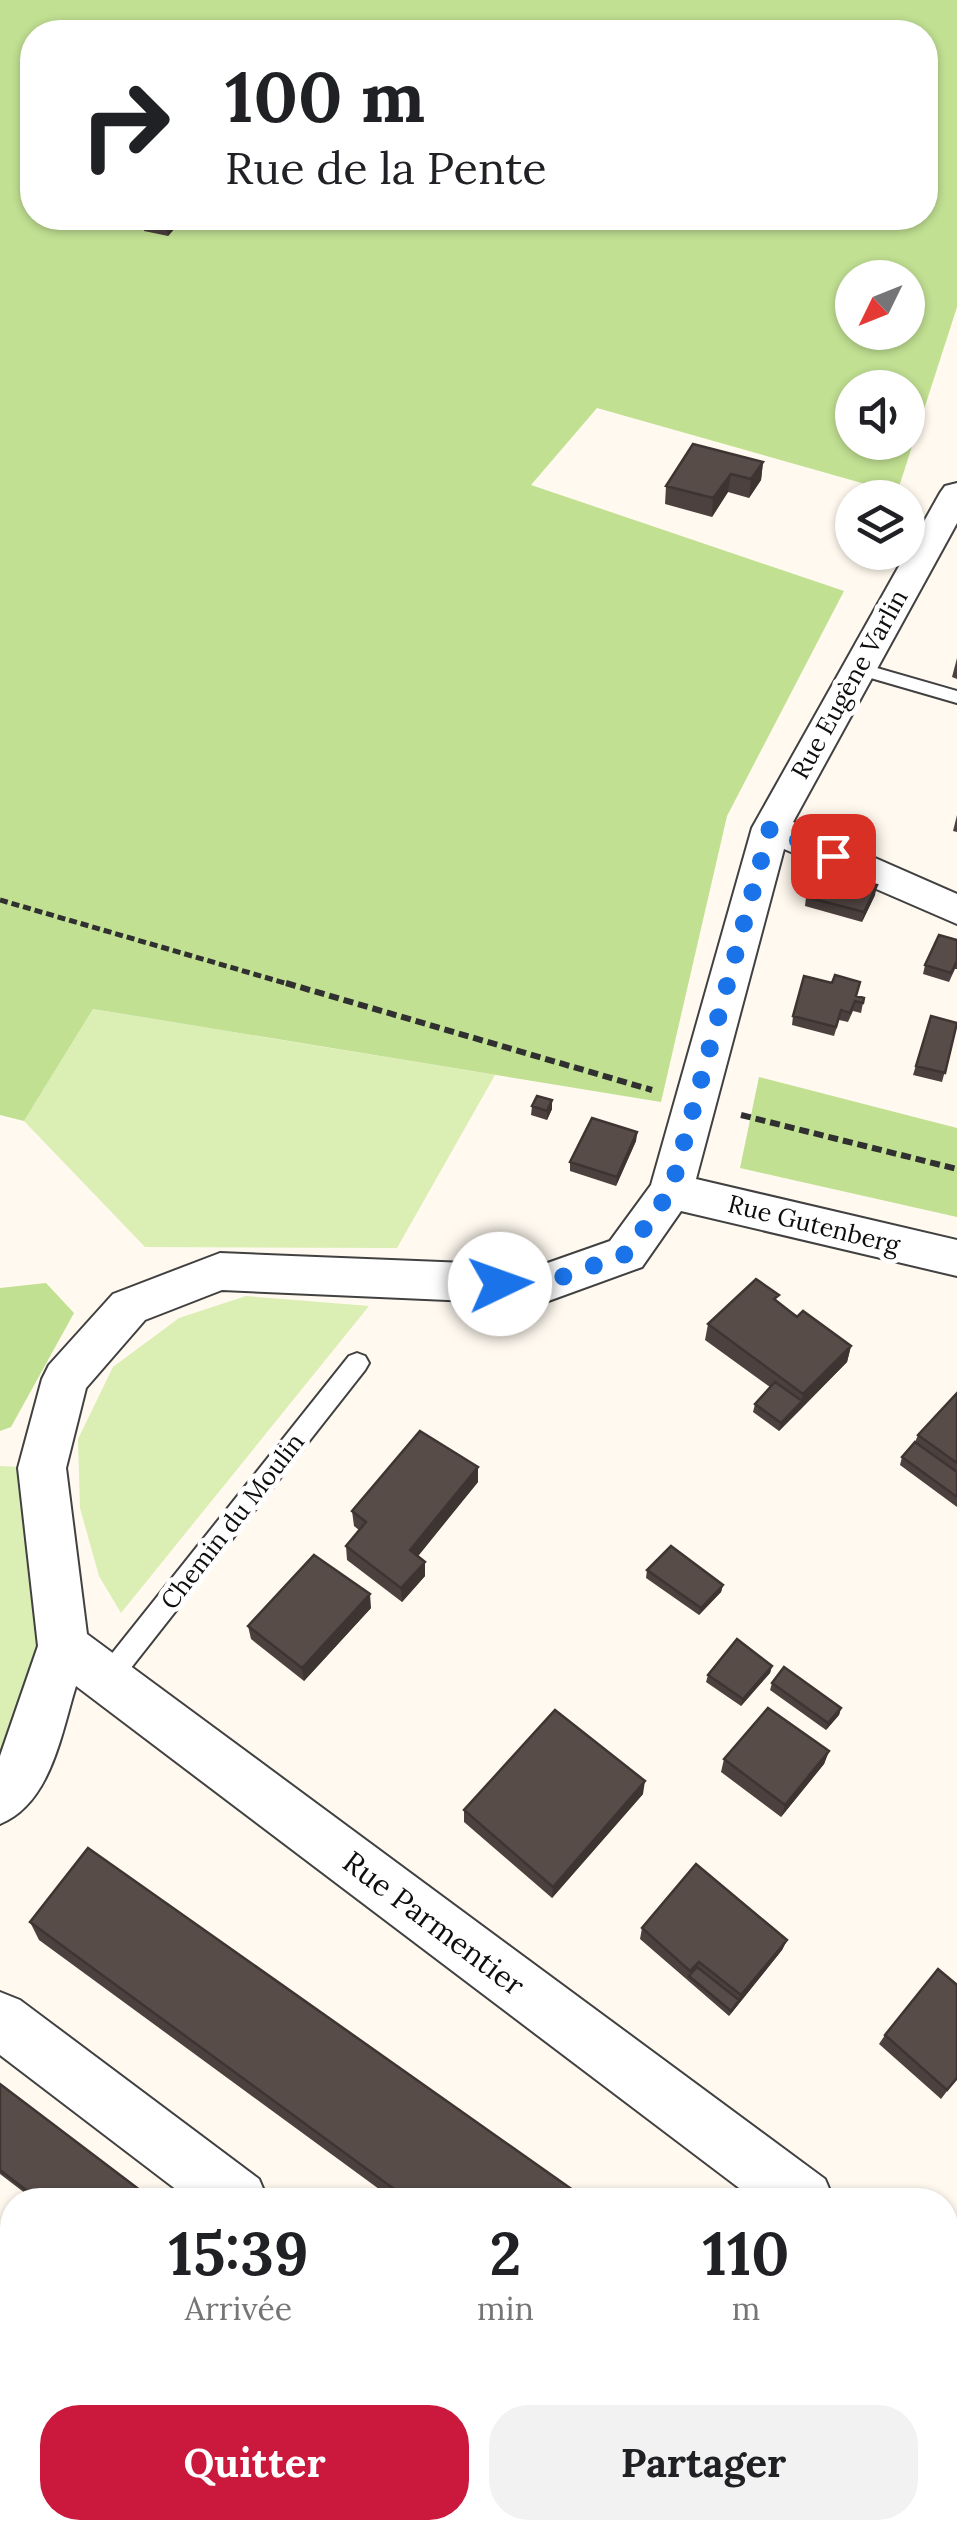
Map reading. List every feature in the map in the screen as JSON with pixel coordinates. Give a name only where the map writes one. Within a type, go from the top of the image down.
[{"type":"street","name":"Rue Eugène Varlin","points":[[0,1798],[25,1765],[62,1646],[42,1468],[65,1379],[129,1307],[220,1271],[540,1285],[626,1254],[671,1190],[770,828],[957,492]]},
{"type":"street","points":[[770,828],[957,910]]},
{"type":"street","name":"Rue Gutenberg","points":[[671,1190],[957,1258]]},
{"type":"street","name":"Rue Parmentier","points":[[62,1646],[788,2188]]},
{"type":"street","points":[[0,2020],[222,2188]]},
{"type":"lane","points":[[856,668],[957,697]]},
{"type":"lane","name":"Chemin du Moulin","points":[[107,1679],[357,1363]]},
{"type":"path","points":[[0,900],[697,1104],[957,1169]]},
{"type":"green space","points":[[0,0],[957,0],[957,307],[925,406],[925,370],[835,370],[835,460],[908,460],[901,480],[851,480],[597,408],[531,485],[844,591],[727,816],[661,1102],[93,1009],[24,1121],[0,1115]]},
{"type":"green space","points":[[93,1009],[495,1075],[397,1248],[145,1247],[24,1121]]},
{"type":"green space","points":[[759,1077],[957,1128],[957,1217],[740,1168]]},
{"type":"green space","points":[[46,1283],[74,1313],[11,1427],[0,1431],[0,1288]]},
{"type":"green space","points":[[246,1296],[369,1306],[121,1613],[99,1576],[80,1508],[78,1439],[113,1367],[179,1318]]},
{"type":"green space","points":[[0,1466],[42,1468],[63,1646],[0,1798]]},
{"type":"building","points":[[693,444],[763,462],[751,479],[731,474],[713,498],[666,486]]},
{"type":"building","points":[[816,875],[840,883],[844,876],[877,885],[864,912],[806,897]]},
{"type":"building","points":[[939,935],[957,940],[957,961],[951,973],[925,965]]},
{"type":"building","points":[[835,975],[860,982],[856,996],[864,998],[863,1003],[855,1001],[850,1013],[841,1010],[836,1027],[793,1016],[804,976],[832,983]]},
{"type":"building","points":[[931,1016],[957,1023],[945,1073],[916,1066]]},
{"type":"building","points":[[537,1096],[552,1100],[547,1111],[532,1106]]},
{"type":"building","points":[[592,1118],[637,1132],[617,1177],[570,1162]]},
{"type":"building","points":[[756,1279],[779,1295],[774,1299],[797,1317],[803,1311],[851,1346],[803,1394],[708,1324]]},
{"type":"building","points":[[775,1382],[802,1401],[781,1423],[755,1404]]},
{"type":"building","points":[[957,1393],[957,1463],[918,1435]]},
{"type":"building","points":[[420,1431],[478,1467],[410,1550],[425,1562],[401,1588],[346,1546],[366,1522],[352,1511]]},
{"type":"building","points":[[915,1442],[957,1472],[957,1497],[902,1457]]},
{"type":"building","points":[[671,1546],[723,1585],[701,1608],[647,1570]]},
{"type":"building","points":[[314,1555],[370,1594],[302,1668],[248,1626]]},
{"type":"building","points":[[737,1639],[772,1666],[743,1699],[708,1675]]},
{"type":"building","points":[[784,1667],[841,1708],[828,1723],[772,1683]]},
{"type":"building","points":[[768,1708],[829,1751],[785,1805],[724,1759]]},
{"type":"building","points":[[555,1710],[645,1781],[553,1887],[464,1810]]},
{"type":"building","points":[[88,1848],[570,2188],[393,2188],[30,1922]]},
{"type":"building","points":[[696,1864],[787,1940],[741,1995],[699,1962],[690,1971],[642,1928]]},
{"type":"building","points":[[697,1967],[739,2000],[731,2011],[689,1976]]},
{"type":"building","points":[[938,1969],[957,1985],[957,2078],[947,2090],[885,2035]]},
{"type":"building","points":[[0,2084],[137,2188],[23,2188],[0,2170]]},
{"type":"route","points":[[500,1284],[540,1285],[626,1254],[671,1190],[770,828],[833,856]]}]
